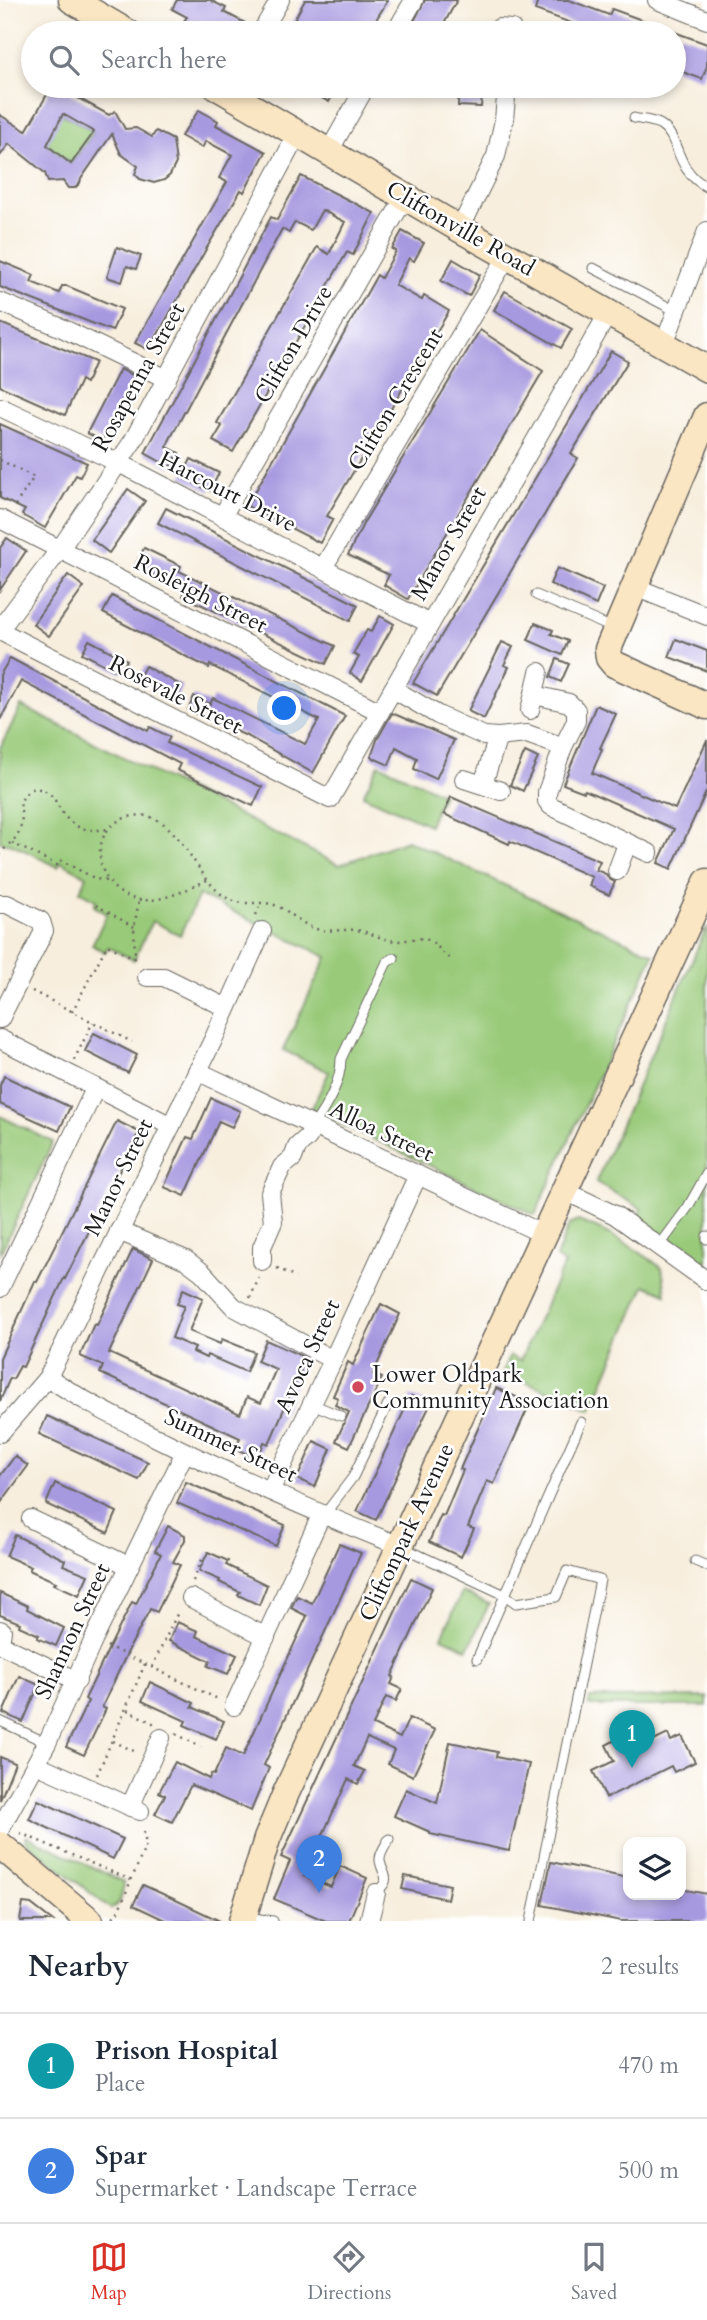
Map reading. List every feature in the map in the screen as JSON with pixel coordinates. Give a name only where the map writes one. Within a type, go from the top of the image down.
[{"type":"street","points":[[72,0],[108,21]]},
{"type":"street","points":[[268,21],[280,0]]},
{"type":"street","points":[[402,21],[414,0]]},
{"type":"street","points":[[657,0],[707,20]]},
{"type":"street","name":"Cliftonville Road","points":[[240,98],[297,135],[707,369]]},
{"type":"street","points":[[328,153],[359,98]]},
{"type":"street","points":[[460,229],[496,156],[506,98]]},
{"type":"street","name":"Rosapenna Street","points":[[0,630],[119,463],[167,379],[297,135]]},
{"type":"street","name":"Clifton Drive","points":[[223,515],[405,197]]},
{"type":"street","points":[[664,344],[707,231]]},
{"type":"street","name":"Clifton Crescent","points":[[323,568],[508,255]]},
{"type":"street","points":[[0,302],[62,328],[167,379]]},
{"type":"street","name":"Manor Street","points":[[330,799],[609,312]]},
{"type":"street","name":"Harcourt Drive","points":[[0,407],[223,515],[430,624]]},
{"type":"street","points":[[707,416],[608,649],[614,664],[707,706]]},
{"type":"street","name":"Rosleigh Street","points":[[2,520],[380,712]]},
{"type":"street","points":[[635,587],[707,616]]},
{"type":"street","name":"Rosevale Street","points":[[0,630],[330,799]]},
{"type":"street","points":[[539,672],[532,702],[569,703],[576,710],[576,721],[563,747],[547,792],[547,801],[551,806],[649,853]]},
{"type":"street","points":[[393,689],[438,715],[484,736],[527,734],[563,747]]},
{"type":"street","points":[[483,784],[498,737]]},
{"type":"street","points":[[464,779],[501,791]]},
{"type":"street","points":[[618,871],[627,844]]},
{"type":"street","name":"Cliftonpark Avenue","points":[[242,1919],[267,1839],[286,1793],[470,1391],[705,893]]},
{"type":"street","points":[[0,904],[8,904],[41,921],[44,931],[0,1019]]},
{"type":"street","name":"Manor Street","points":[[1,1429],[25,1406],[48,1377],[198,1071],[262,931]]},
{"type":"street","points":[[147,977],[164,977],[227,1008]]},
{"type":"street","points":[[0,1039],[171,1126]]},
{"type":"street","name":"Alloa Street","points":[[198,1071],[545,1235]]},
{"type":"street","points":[[0,1287],[95,1088]]},
{"type":"street","points":[[262,1261],[262,1247],[273,1222],[270,1193],[282,1167],[293,1158],[297,1147],[308,1137],[313,1126]]},
{"type":"street","name":"Avoca Street","points":[[270,1491],[418,1175]]},
{"type":"street","points":[[565,1191],[615,1215],[707,1281]]},
{"type":"street","points":[[119,1231],[186,1260],[202,1272],[234,1307],[333,1360]]},
{"type":"street","name":"Summer Street","points":[[48,1377],[76,1397],[185,1452],[400,1546]]},
{"type":"street","name":"Shannon Street","points":[[5,1835],[94,1639],[185,1452]]},
{"type":"street","points":[[234,1706],[318,1522],[324,1515]]},
{"type":"street","points":[[31,1519],[129,1566]]},
{"type":"street","points":[[191,1598],[266,1637]]},
{"type":"street","points":[[0,1630],[0,1644],[77,1681]]},
{"type":"street","points":[[36,1764],[135,1809],[163,1733]]},
{"type":"street","points":[[5,1835],[102,1919]]},
{"type":"street","points":[[369,1921],[376,1892]]},
{"type":"lane","points":[[634,118],[656,122],[664,127],[687,172],[707,187]]},
{"type":"lane","points":[[593,268],[676,311]]},
{"type":"lane","points":[[536,595],[616,630]]},
{"type":"lane","points":[[313,1126],[341,1073],[341,1059],[387,962],[394,958]]},
{"type":"lane","points":[[660,1245],[688,1207],[707,1173]]},
{"type":"lane","points":[[312,1404],[341,1416]]},
{"type":"lane","points":[[324,1515],[353,1477],[388,1404]]},
{"type":"lane","points":[[477,1659],[581,1422]]},
{"type":"lane","points":[[400,1546],[505,1595],[516,1603],[556,1597],[567,1571],[600,1580],[531,1921]]},
{"type":"lane","points":[[695,1560],[707,1566]]},
{"type":"lane","points":[[0,1721],[47,1743]]},
{"type":"lane","points":[[376,1892],[384,1886],[386,1874],[380,1861],[389,1839]]},
{"type":"lane","points":[[242,1919],[273,1921]]},
{"type":"path","points":[[0,460],[34,477],[2,520]]},
{"type":"path","points":[[0,855],[18,835],[21,827],[20,802],[24,794],[31,789],[46,789],[53,795],[67,821],[80,829],[108,829],[133,816],[149,816],[164,823],[207,880],[224,897],[235,902],[274,905],[312,928],[355,930],[387,940],[429,940],[443,955],[453,960]]},
{"type":"path","points":[[108,829],[99,854],[107,881],[118,891],[139,900],[157,898],[187,890],[207,880]]},
{"type":"path","points":[[11,842],[57,865],[60,860],[107,881]]},
{"type":"path","points":[[72,1012],[107,945],[136,958],[134,927],[139,900]]},
{"type":"path","points":[[96,905],[134,927]]},
{"type":"path","points":[[18,984],[132,1042]]},
{"type":"path","points":[[67,1074],[93,1022]]},
{"type":"path","points":[[244,1313],[261,1272],[262,1261],[296,1278]]},
{"type":"path","points":[[152,1667],[178,1611],[191,1598],[193,1578],[204,1557]]},
{"type":"path","points":[[94,1639],[234,1706]]},
{"type":"path","points":[[91,1788],[145,1664]]},
{"type":"path","points":[[127,1710],[163,1733],[201,1746]]},
{"type":"path","points":[[113,1741],[152,1759]]},
{"type":"path","points":[[102,1919],[117,1914],[146,1845],[135,1809]]},
{"type":"path","points":[[5,1835],[131,1880]]},
{"type":"green space","points":[[55,110],[94,132],[71,164],[47,145]]},
{"type":"green space","points":[[21,706],[339,865],[407,840],[654,954],[535,1215],[311,1110],[329,1072],[283,1050],[327,957],[199,895],[180,935],[152,921],[134,960],[108,947],[105,952],[92,945],[107,914],[94,906],[96,900],[80,891],[87,876],[61,862],[58,867],[12,844],[0,842],[0,748]]},
{"type":"green space","points":[[379,764],[443,794],[429,825],[363,795]]},
{"type":"green space","points":[[707,926],[707,1264],[638,1219],[642,1209],[596,1182]]},
{"type":"green space","points":[[0,1116],[53,1142],[0,1254]]},
{"type":"green space","points":[[578,1221],[622,1241],[662,1268],[666,1294],[645,1285],[591,1410],[502,1371],[510,1356],[520,1361],[564,1264],[556,1258],[569,1225]]},
{"type":"green space","points":[[462,1592],[489,1604],[468,1649],[442,1637]]},
{"type":"green space","points":[[707,1697],[707,1706],[589,1706],[590,1698]]},
{"type":"green space","points":[[27,1836],[124,1882],[117,1904],[111,1909],[25,1841]]},
{"type":"building","points":[[177,0],[210,0],[226,8],[224,12],[241,21],[184,21],[187,17],[172,9]]},
{"type":"building","points":[[305,0],[388,0],[375,21],[294,21]]},
{"type":"building","points":[[425,0],[457,0],[446,21],[414,21]]},
{"type":"building","points":[[538,0],[569,0],[609,15],[612,9],[645,21],[566,21],[535,10]]},
{"type":"building","points":[[686,36],[707,44],[707,66],[702,79],[686,73]]},
{"type":"building","points":[[45,98],[78,98],[109,115],[115,111],[125,129],[136,128],[152,137],[156,131],[173,140],[176,163],[164,180],[154,183],[140,179],[135,174],[138,166],[121,154],[112,134],[80,183],[75,188],[68,188],[63,181],[48,182],[45,173],[9,144],[0,156],[0,115],[26,131]],"holes":[[[63,114],[94,132],[71,164],[47,145]]]},
{"type":"building","points":[[458,98],[482,98],[481,107],[458,106]]},
{"type":"building","points":[[199,110],[218,121],[216,125],[266,152],[244,192],[241,190],[209,244],[149,350],[135,343],[227,182],[219,178],[232,155],[206,141],[202,148],[181,136]]},
{"type":"building","points":[[301,176],[374,213],[353,255],[347,252],[233,452],[213,441],[222,426],[217,423],[317,247],[329,254],[345,222],[322,210],[311,230],[295,222],[289,233],[282,229],[169,441],[167,447],[179,453],[170,467],[145,453],[271,217],[277,220]]},
{"type":"building","points":[[402,231],[424,243],[414,261],[409,258],[395,285],[422,300],[424,296],[449,311],[327,516],[333,519],[320,543],[247,506],[377,275],[381,278],[396,251],[392,249]]},
{"type":"building","points":[[117,247],[141,256],[136,269],[127,266],[122,282],[107,277]]},
{"type":"building","points":[[453,259],[480,275],[469,296],[441,281]]},
{"type":"building","points":[[0,261],[34,275],[31,282],[59,293],[62,286],[67,286],[122,309],[112,331],[0,287]]},
{"type":"building","points":[[505,291],[572,329],[561,348],[494,310]]},
{"type":"building","points":[[0,323],[95,362],[86,383],[81,380],[65,415],[0,386]]},
{"type":"building","points":[[480,330],[543,371],[408,599],[384,585],[389,575],[348,555],[364,522]]},
{"type":"building","points":[[611,351],[628,361],[571,454],[578,458],[437,696],[413,683]]},
{"type":"building","points":[[120,369],[135,376],[102,441],[87,433]]},
{"type":"building","points":[[0,424],[87,463],[80,477],[76,475],[45,528],[22,515],[25,510],[0,498]]},
{"type":"building","points":[[191,459],[219,473],[210,491],[182,477]]},
{"type":"building","points":[[128,489],[145,501],[109,553],[92,540]]},
{"type":"building","points":[[166,508],[358,605],[350,621],[158,523]]},
{"type":"building","points":[[7,538],[26,551],[0,590],[0,548]]},
{"type":"building","points":[[144,548],[181,566],[179,571],[335,646],[326,664],[183,596],[185,591],[135,566]]},
{"type":"building","points":[[557,568],[603,588],[596,605],[550,584]]},
{"type":"building","points":[[68,575],[84,587],[49,636],[33,624]]},
{"type":"building","points":[[112,596],[345,716],[313,773],[249,737],[188,710],[194,696],[210,704],[213,698],[305,744],[319,720],[210,665],[209,668],[103,613]]},
{"type":"building","points":[[380,616],[394,624],[362,681],[350,673],[359,657],[353,654],[367,630],[371,632]]},
{"type":"building","points":[[535,623],[553,630],[551,634],[568,641],[562,655],[528,640]]},
{"type":"building","points":[[676,639],[707,651],[707,671],[669,657]]},
{"type":"building","points":[[89,640],[127,660],[120,673],[82,653]]},
{"type":"building","points":[[502,642],[513,647],[504,665],[509,667],[484,719],[468,711]]},
{"type":"building","points":[[10,658],[148,731],[150,727],[170,737],[167,743],[262,787],[253,806],[177,770],[180,764],[21,681],[0,720],[0,675]]},
{"type":"building","points":[[557,659],[569,664],[561,682],[550,677]]},
{"type":"building","points":[[145,666],[182,686],[176,699],[138,679]]},
{"type":"building","points":[[596,705],[616,714],[592,773],[675,809],[707,740],[707,790],[671,869],[658,863],[674,829],[585,790],[584,792],[563,784]]},
{"type":"building","points":[[392,713],[454,740],[436,779],[414,769],[417,758],[396,747],[389,765],[371,757]]},
{"type":"building","points":[[525,752],[538,758],[523,791],[510,785]]},
{"type":"building","points":[[451,797],[600,861],[596,870],[615,882],[609,895],[589,886],[592,877],[510,841],[509,844],[444,814]]},
{"type":"building","points":[[94,1033],[137,1055],[128,1073],[85,1051]]},
{"type":"building","points":[[4,1076],[70,1107],[59,1131],[0,1104],[0,1085]]},
{"type":"building","points":[[211,1098],[240,1111],[232,1127],[219,1121],[185,1196],[164,1187],[187,1137],[193,1139]]},
{"type":"building","points":[[117,1121],[139,1132],[64,1278],[23,1367],[20,1366],[13,1379],[10,1378],[0,1401],[0,1358],[35,1281],[37,1282]]},
{"type":"building","points":[[133,1249],[153,1259],[109,1353],[240,1414],[247,1397],[261,1403],[276,1369],[257,1361],[266,1340],[306,1358],[269,1444],[264,1442],[258,1458],[235,1449],[240,1438],[100,1373],[103,1366],[80,1356]]},
{"type":"building","points":[[183,1289],[203,1298],[189,1331],[220,1344],[222,1339],[254,1352],[246,1372],[207,1355],[206,1358],[193,1352],[195,1348],[172,1338],[184,1306],[177,1304]]},
{"type":"building","points":[[381,1304],[400,1314],[373,1374],[382,1378],[349,1447],[336,1441],[349,1412],[335,1405],[338,1398],[333,1396],[348,1362],[353,1365]]},
{"type":"building","points":[[496,1388],[530,1403],[494,1484],[487,1481],[468,1527],[474,1529],[461,1557],[429,1542],[441,1515],[444,1516],[463,1470],[460,1469]]},
{"type":"building","points":[[411,1396],[430,1405],[376,1520],[357,1511]]},
{"type":"building","points":[[47,1416],[148,1462],[139,1480],[39,1434]]},
{"type":"building","points":[[314,1441],[331,1449],[315,1487],[297,1479]]},
{"type":"building","points":[[15,1456],[28,1466],[0,1504],[0,1476]]},
{"type":"building","points":[[186,1482],[285,1525],[276,1546],[177,1503]]},
{"type":"building","points":[[55,1483],[117,1512],[108,1533],[46,1504]]},
{"type":"building","points":[[168,1526],[185,1535],[173,1562],[180,1565],[157,1612],[150,1609],[130,1647],[102,1707],[106,1709],[84,1755],[66,1747],[109,1648],[132,1602],[136,1604],[161,1554],[155,1551]]},
{"type":"building","points":[[15,1535],[65,1560],[63,1565],[88,1575],[79,1595],[6,1556]]},
{"type":"building","points":[[339,1544],[361,1553],[264,1765],[269,1768],[251,1811],[191,1785],[172,1822],[155,1814],[165,1795],[159,1792],[175,1762],[209,1779],[211,1774],[214,1775],[226,1748],[243,1756],[307,1616],[291,1608],[297,1596],[312,1603]]},
{"type":"building","points":[[208,1552],[228,1561],[226,1565],[267,1585],[259,1605],[238,1595],[240,1592],[219,1582],[220,1580],[199,1571]]},
{"type":"building","points":[[411,1578],[432,1588],[392,1676],[394,1677],[391,1684],[402,1689],[396,1701],[386,1697],[373,1725],[400,1738],[409,1718],[435,1730],[413,1776],[388,1764],[394,1750],[367,1738],[354,1766],[365,1771],[358,1784],[348,1779],[304,1876],[331,1887],[340,1866],[367,1878],[349,1921],[326,1921],[274,1899],[290,1861],[281,1857]]},
{"type":"building","points":[[0,1593],[64,1628],[56,1646],[37,1638],[39,1635],[19,1626],[20,1623],[0,1615]]},
{"type":"building","points":[[177,1622],[198,1631],[196,1636],[237,1655],[228,1674],[208,1666],[210,1661],[169,1641]]},
{"type":"building","points":[[19,1676],[39,1685],[23,1722],[3,1713]]},
{"type":"building","points":[[150,1682],[194,1703],[192,1707],[224,1721],[216,1739],[184,1725],[186,1721],[142,1701]]},
{"type":"building","points":[[668,1734],[671,1741],[682,1736],[695,1762],[674,1772],[671,1766],[606,1798],[593,1771],[614,1761],[606,1745],[623,1736],[631,1752]]},
{"type":"building","points":[[450,1742],[497,1752],[496,1757],[529,1764],[509,1851],[430,1834],[394,1816],[406,1789],[437,1803]]},
{"type":"building","points":[[0,1757],[15,1763],[0,1800]]},
{"type":"building","points":[[38,1800],[123,1839],[113,1859],[29,1819]]},
{"type":"building","points":[[551,1862],[623,1877],[623,1900],[686,1900],[686,1890],[707,1894],[707,1921],[621,1921],[542,1905]]},
{"type":"building","points":[[405,1876],[450,1885],[447,1899],[402,1889]]},
{"type":"building","points":[[143,1885],[220,1921],[167,1921],[133,1905]]},
{"type":"building","points":[[23,1903],[31,1904],[53,1921],[20,1921]]},
{"type":"place","name":"Lower Oldpark Community Association","points":[[358,1387]]},
{"type":"place","name":"Prison Hospital","points":[[632,1768]]},
{"type":"place","name":"Spar","points":[[319,1893]]}]
